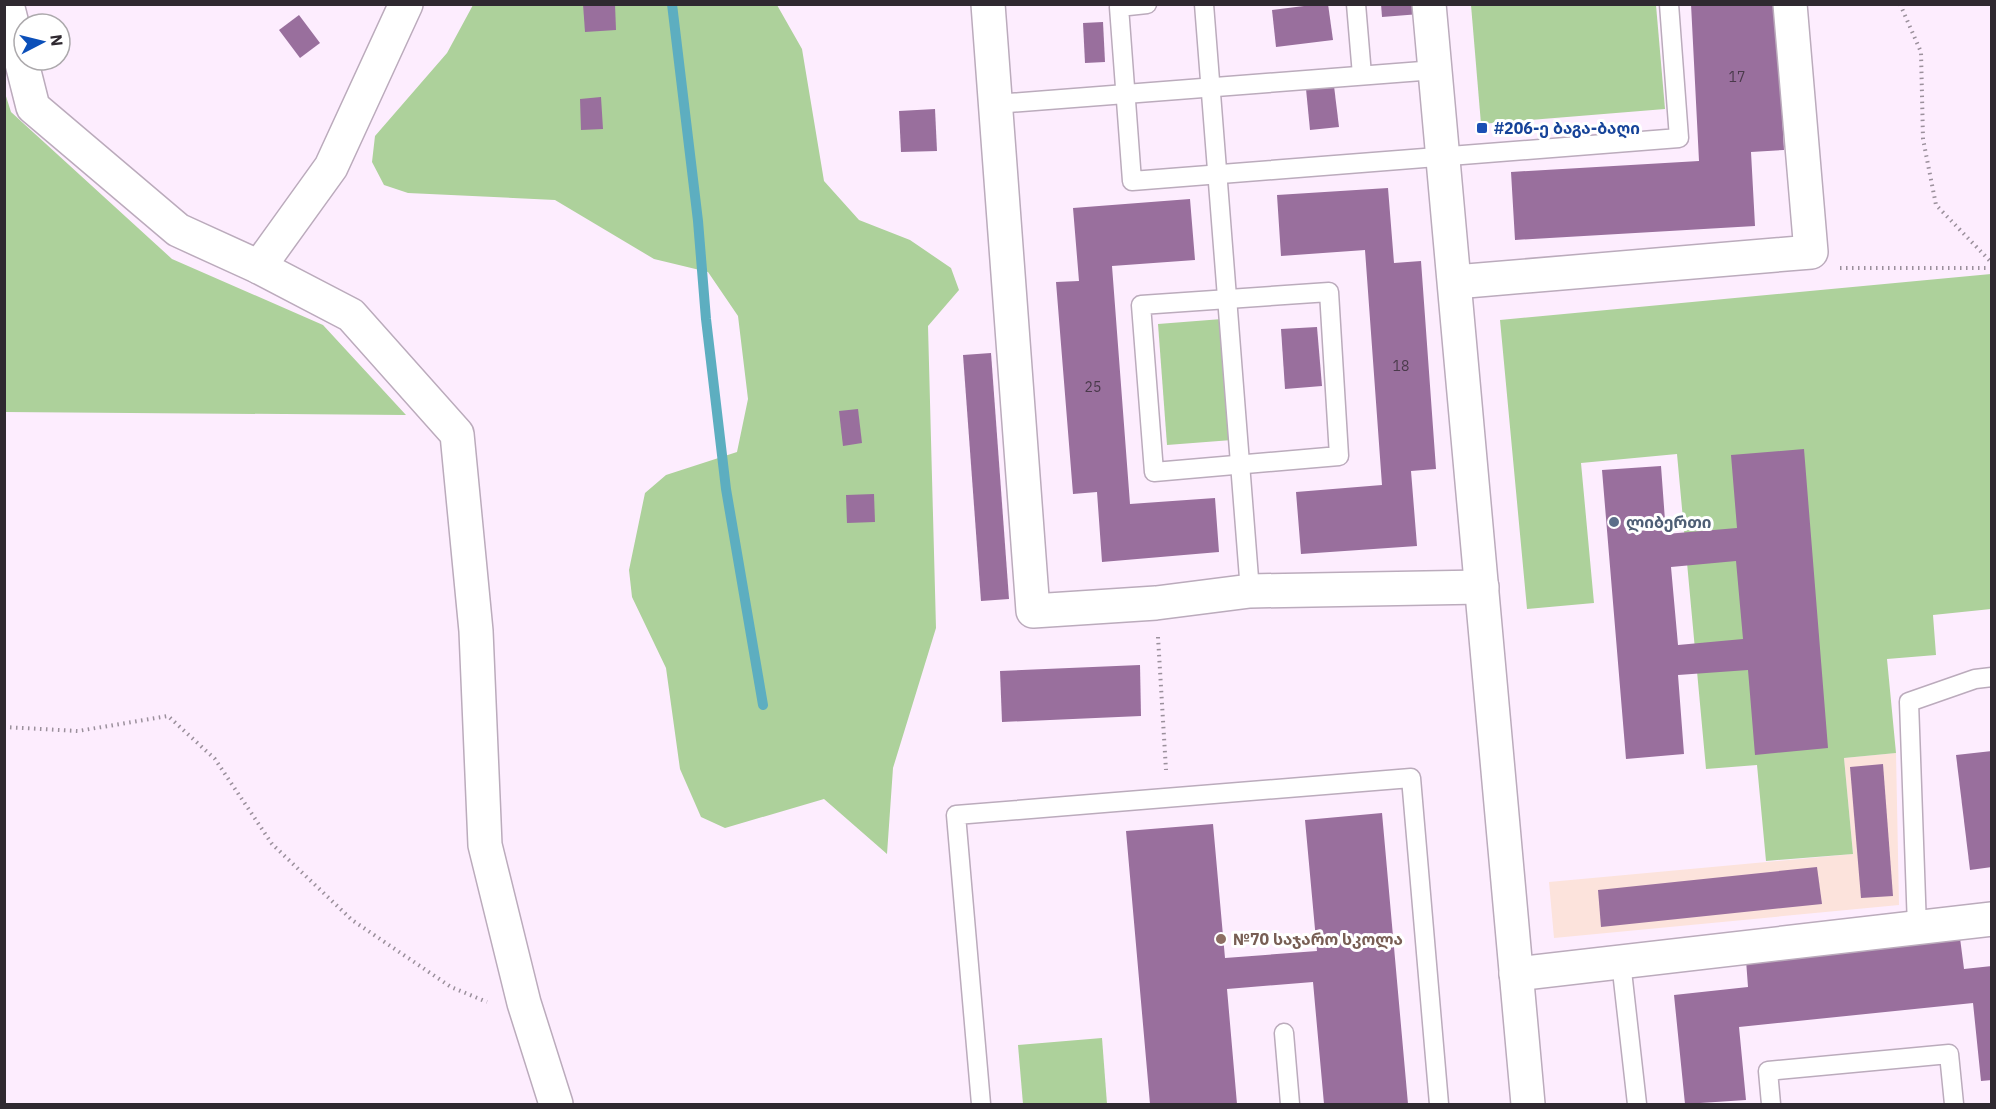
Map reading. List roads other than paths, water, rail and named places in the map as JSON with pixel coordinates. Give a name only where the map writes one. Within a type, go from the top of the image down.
[{"type":"street","points":[[7,4],[33,107],[178,230],[259,267],[351,315],[457,434],[476,631],[485,845],[524,1003],[556,1104]]},
{"type":"street","points":[[259,267],[331,167],[406,4]]},
{"type":"street","points":[[988,4],[1033,611],[1156,603],[1250,591],[1482,587]]},
{"type":"street","points":[[1429,4],[1528,1104]]},
{"type":"street","points":[[1455,282],[1811,252],[1790,4]]},
{"type":"street","points":[[1516,974],[1992,919]]},
{"type":"lane","points":[[1147,4],[1119,7],[1132,181],[1679,138],[1669,4]]},
{"type":"lane","points":[[1204,4],[1250,591]]},
{"type":"lane","points":[[1356,4],[1362,75]]},
{"type":"lane","points":[[996,104],[1435,70]]},
{"type":"lane","points":[[1329,292],[1339,456],[1240,465],[1154,472],[1141,304],[1329,292]]},
{"type":"lane","points":[[1917,927],[1909,702],[1975,679],[1992,677]]},
{"type":"lane","points":[[981,1104],[956,815],[1411,778],[1439,1104]]},
{"type":"lane","points":[[1621,962],[1637,1104]]},
{"type":"lane","points":[[1284,1033],[1290,1104]]},
{"type":"lane","points":[[1772,1104],[1768,1071],[1949,1054],[1954,1104]]},
{"type":"waterway","points":[[672,4],[698,221],[706,319],[726,489],[763,705]]},
{"type":"place","name":"#206-ე ბაგა-ბაღი","points":[[1482,128]]},
{"type":"place","name":"ლიბერთი","points":[[1614,522]]},
{"type":"place","name":"№70 საჯარო სკოლა","points":[[1221,939]]}]
